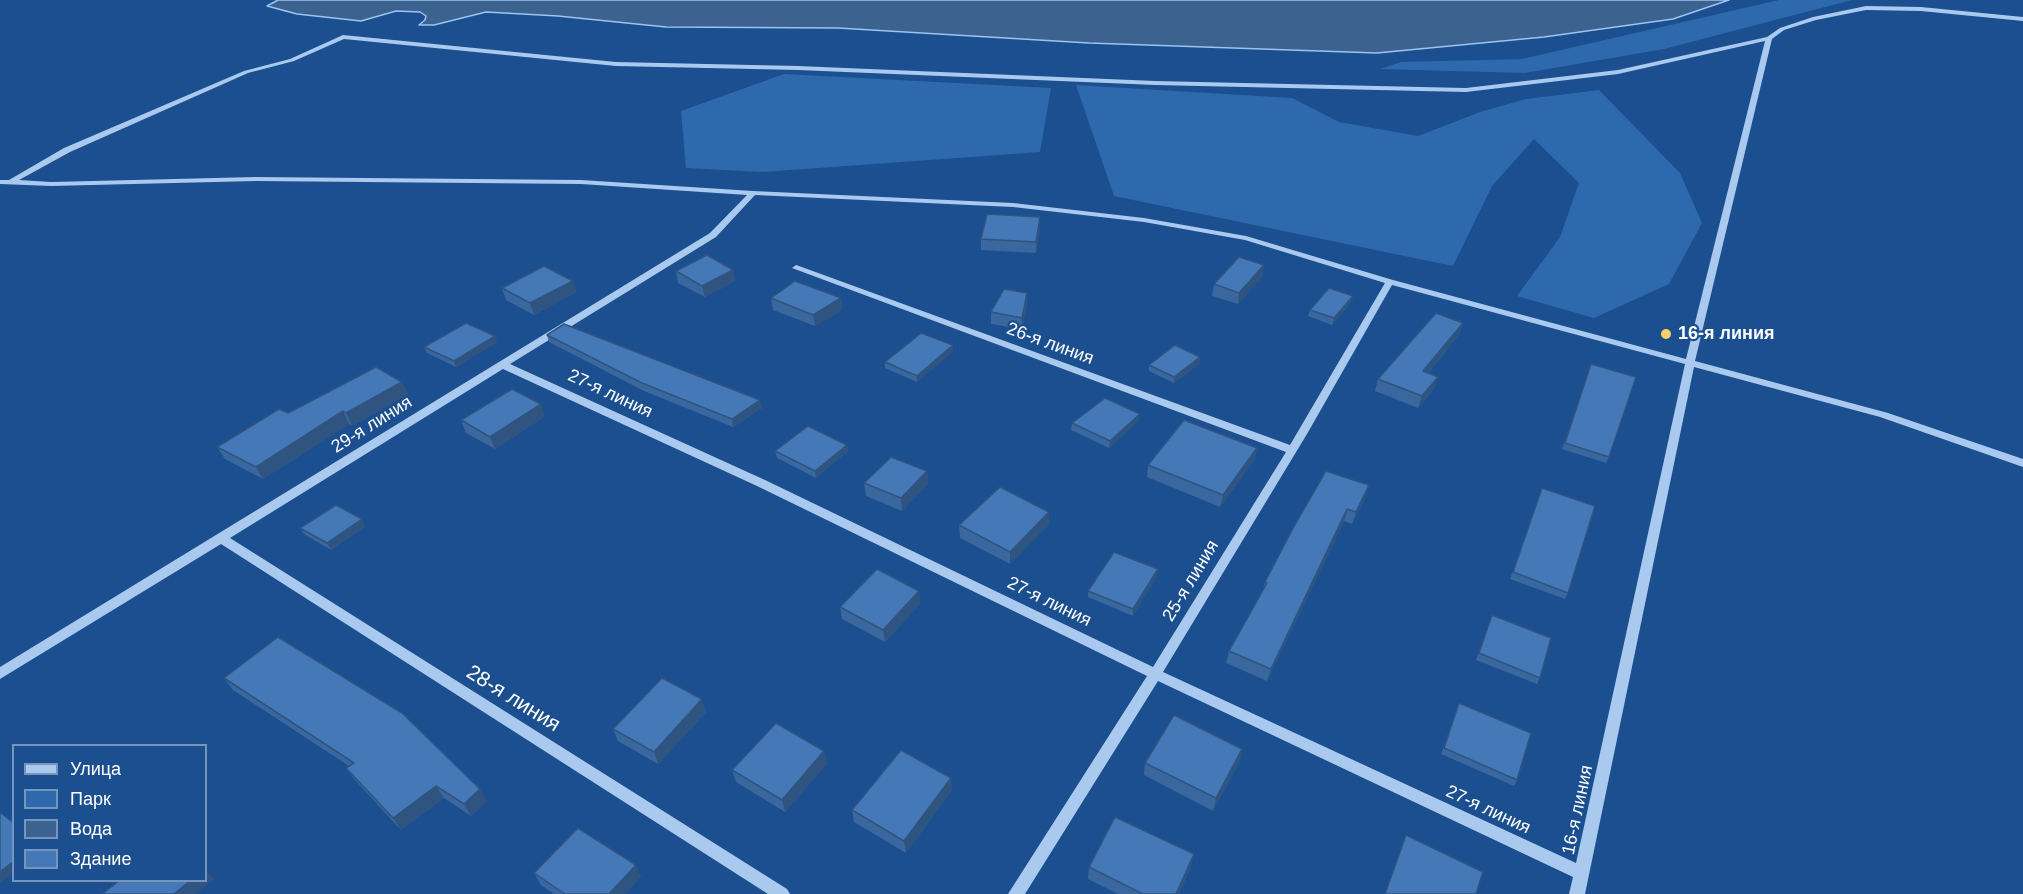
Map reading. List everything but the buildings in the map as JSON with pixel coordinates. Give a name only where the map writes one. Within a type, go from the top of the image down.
[{"type":"street","points":[[0,188],[67,150],[246,72],[292,60],[343,37],[616,64],[810,68],[1178,83],[1466,90],[1618,72],[1769,38],[1782,29],[1815,18],[1866,8],[1921,9],[2023,19]]},
{"type":"street","name":"16-я линия","points":[[1577,894],[1690,362],[1769,38]]},
{"type":"street","points":[[0,182],[51,184],[256,179],[581,182],[753,193],[1013,205],[1144,220],[1246,238],[1390,282],[1884,415],[2023,463]]},
{"type":"street","name":"29-я линия","points":[[0,674],[712,235],[753,193]]},
{"type":"street","name":"26-я линия","points":[[796,268],[1292,450]]},
{"type":"street","name":"25-я линия","points":[[1016,894],[1155,674],[1292,450],[1390,282]]},
{"type":"street","name":"27-я линия","points":[[501,364],[761,483],[1155,674],[1581,873]]},
{"type":"street","name":"28-я линия","points":[[222,539],[782,894]]},
{"type":"green space","points":[[1779,0],[1852,0],[1664,49],[1525,73],[1380,69],[1401,62],[1522,59]]},
{"type":"green space","points":[[784,74],[1051,88],[1040,152],[763,172],[686,168],[681,111]]},
{"type":"green space","points":[[1076,85],[1292,98],[1339,122],[1418,136],[1480,112],[1526,99],[1599,90],[1680,173],[1702,223],[1669,284],[1594,318],[1517,296],[1560,237],[1579,183],[1534,139],[1492,186],[1453,266],[1114,196]]},
{"type":"water","points":[[278,0],[1729,0],[1673,19],[1544,37],[1377,53],[1089,43],[838,28],[666,27],[558,16],[486,12],[434,25],[419,25],[426,16],[420,12],[396,11],[361,21],[297,14],[267,6]]},
{"type":"place","name":"16-я линия","points":[[1666,334]]}]
